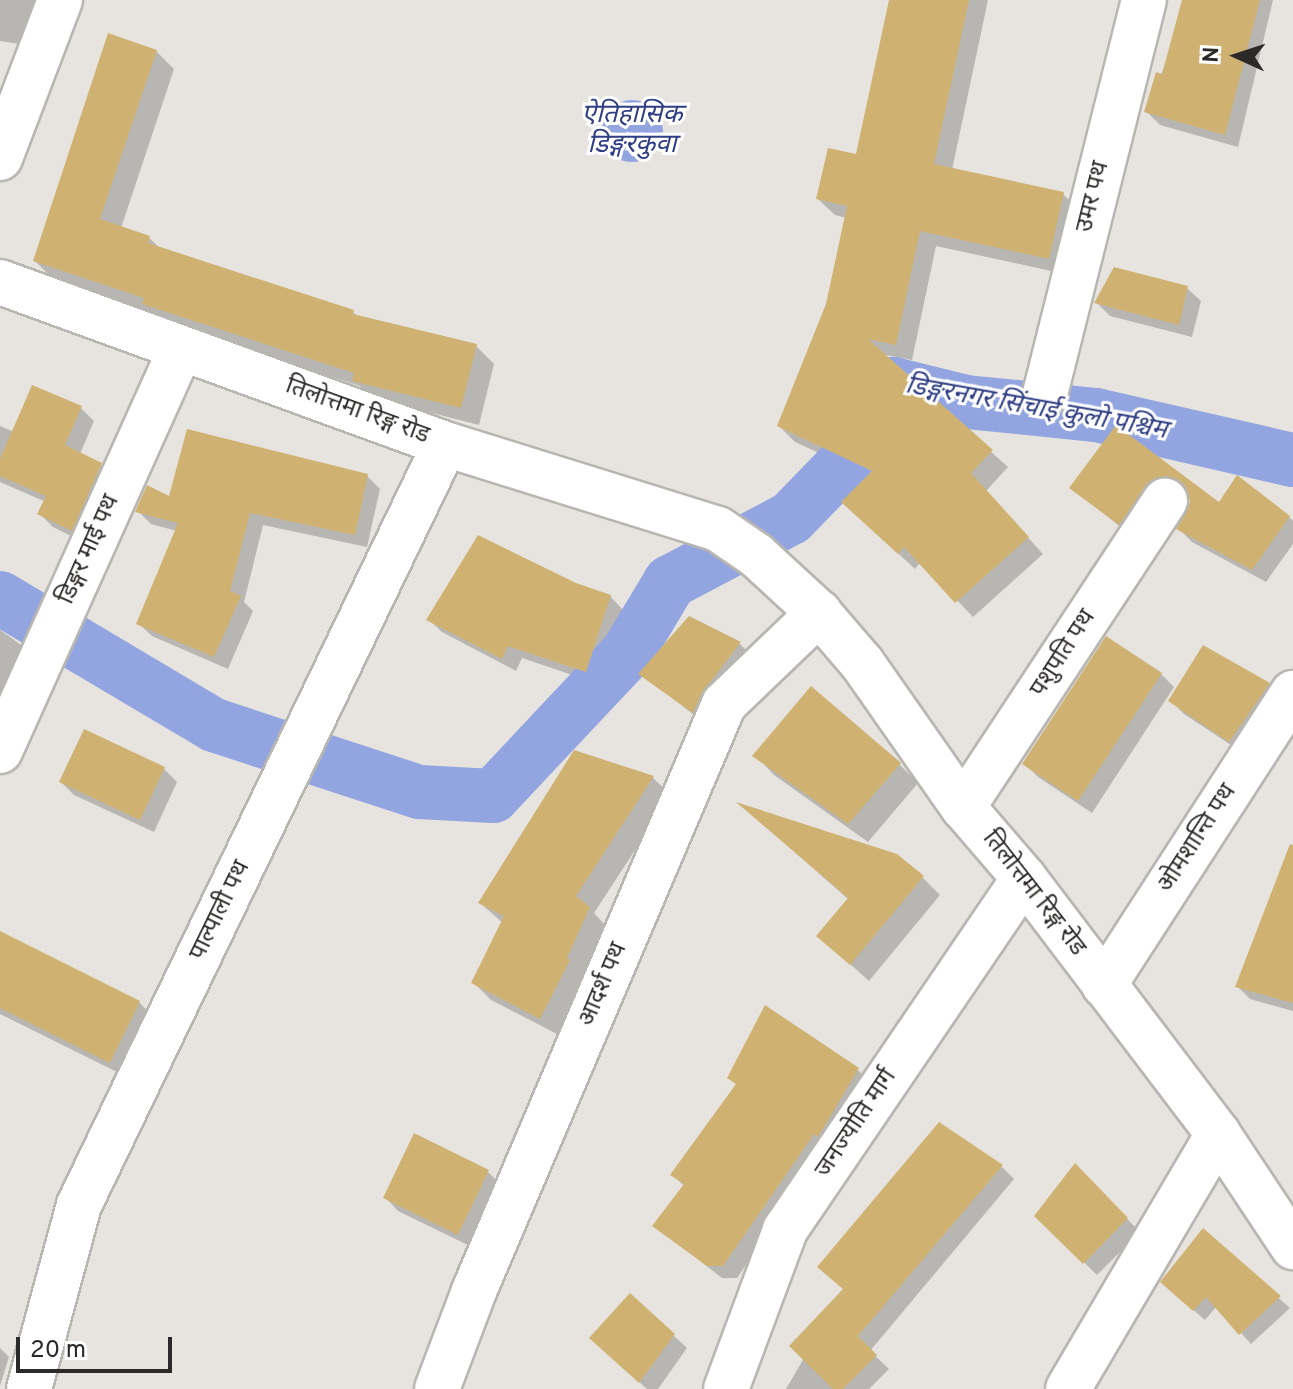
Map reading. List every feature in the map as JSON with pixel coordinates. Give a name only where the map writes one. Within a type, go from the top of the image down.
[{"type":"street","points":[[0,158],[60,0]]},
{"type":"street","name":"उमर पथ","points":[[1045,394],[1144,0]]},
{"type":"street","name":"तिलोत्तमा रिङ्ग रोड","points":[[0,282],[445,444],[718,529],[756,555],[819,613],[862,663],[963,807],[1024,878],[1218,1134],[1293,1247]]},
{"type":"street","name":"डिङ्गर माई पथ","points":[[0,751],[181,349]]},
{"type":"street","name":"पाल्पाली पथ","points":[[29,1389],[79,1205],[445,444]]},
{"type":"street","name":"पशुपति पथ","points":[[963,807],[1165,501]]},
{"type":"street","name":"आदर्श पथ","points":[[437,1389],[474,1291],[724,704],[819,613]]},
{"type":"street","name":"ओमशान्ति पथ","points":[[1104,985],[1293,693]]},
{"type":"street","name":"जनज्योति मार्ग","points":[[726,1389],[785,1230],[1024,878]]},
{"type":"street","points":[[1068,1389],[1218,1134]]},
{"type":"water","name":"ऐतिहासिक डिङ्गरकुवा","points":[[632,100],[654,109],[663,131],[654,153],[632,162],[610,153],[601,131],[610,109]]},
{"type":"building","points":[[889,0],[969,0],[934,164],[1064,192],[1049,259],[920,231],[896,345],[868,339],[993,450],[971,473],[1029,537],[955,603],[904,547],[898,554],[841,502],[872,471],[777,426],[826,304],[847,206],[816,199],[828,148],[856,154]]},
{"type":"building","points":[[1182,0],[1260,0],[1225,135],[1144,112],[1156,72],[1162,74]]},
{"type":"building","points":[[108,33],[157,50],[100,219],[150,236],[148,243],[354,310],[353,314],[477,344],[461,408],[352,381],[354,373],[142,304],[144,298],[33,261]]},
{"type":"building","points":[[1114,267],[1188,286],[1179,325],[1094,303]]},
{"type":"building","points":[[32,385],[82,406],[65,445],[102,463],[72,531],[37,514],[46,496],[0,476],[0,459]]},
{"type":"building","points":[[1116,425],[1219,502],[1237,475],[1290,516],[1252,570],[1176,529],[1190,502],[1187,489],[1178,480],[1166,476],[1153,479],[1119,525],[1069,488]]},
{"type":"building","points":[[187,429],[368,474],[355,535],[250,513],[230,591],[241,596],[214,657],[136,624],[178,523],[135,512],[147,485],[169,496]]},
{"type":"building","points":[[478,535],[576,583],[611,595],[586,672],[508,646],[502,659],[426,620]]},
{"type":"building","points":[[689,616],[741,642],[701,694],[693,713],[638,674]]},
{"type":"building","points":[[1106,636],[1162,673],[1078,801],[1022,764]]},
{"type":"building","points":[[1203,645],[1270,683],[1229,742],[1168,701]]},
{"type":"building","points":[[811,686],[901,763],[848,824],[752,756]]},
{"type":"building","points":[[84,729],[165,767],[140,820],[59,782]]},
{"type":"building","points":[[574,750],[654,776],[576,896],[590,907],[567,958],[570,960],[540,1019],[471,983],[504,916],[478,903]]},
{"type":"building","points":[[736,802],[897,854],[924,876],[850,965],[816,936],[848,898]]},
{"type":"building","points":[[1290,844],[1293,845],[1293,1003],[1235,987]]},
{"type":"building","points":[[0,931],[140,1001],[110,1063],[0,1008]]},
{"type":"building","points":[[765,1005],[859,1068],[818,1137],[814,1134],[723,1266],[707,1266],[652,1226],[684,1184],[670,1175],[736,1084],[727,1078]]},
{"type":"building","points":[[939,1122],[1003,1165],[858,1336],[877,1355],[843,1389],[833,1389],[789,1346],[843,1289],[817,1267]]},
{"type":"building","points":[[414,1133],[489,1170],[458,1235],[383,1198]]},
{"type":"building","points":[[1075,1163],[1128,1218],[1083,1264],[1034,1216]]},
{"type":"building","points":[[1203,1228],[1281,1296],[1239,1335],[1206,1297],[1193,1311],[1160,1282]]},
{"type":"building","points":[[630,1293],[675,1334],[639,1383],[589,1338]]},
{"type":"waterway","name":"डिङ्गरनगर सिंचाई कुलो पश्चिम","points":[[0,598],[214,725],[419,792],[493,796],[628,652],[670,582],[791,518],[853,454],[893,384],[966,402],[1096,415],[1293,460]]}]
